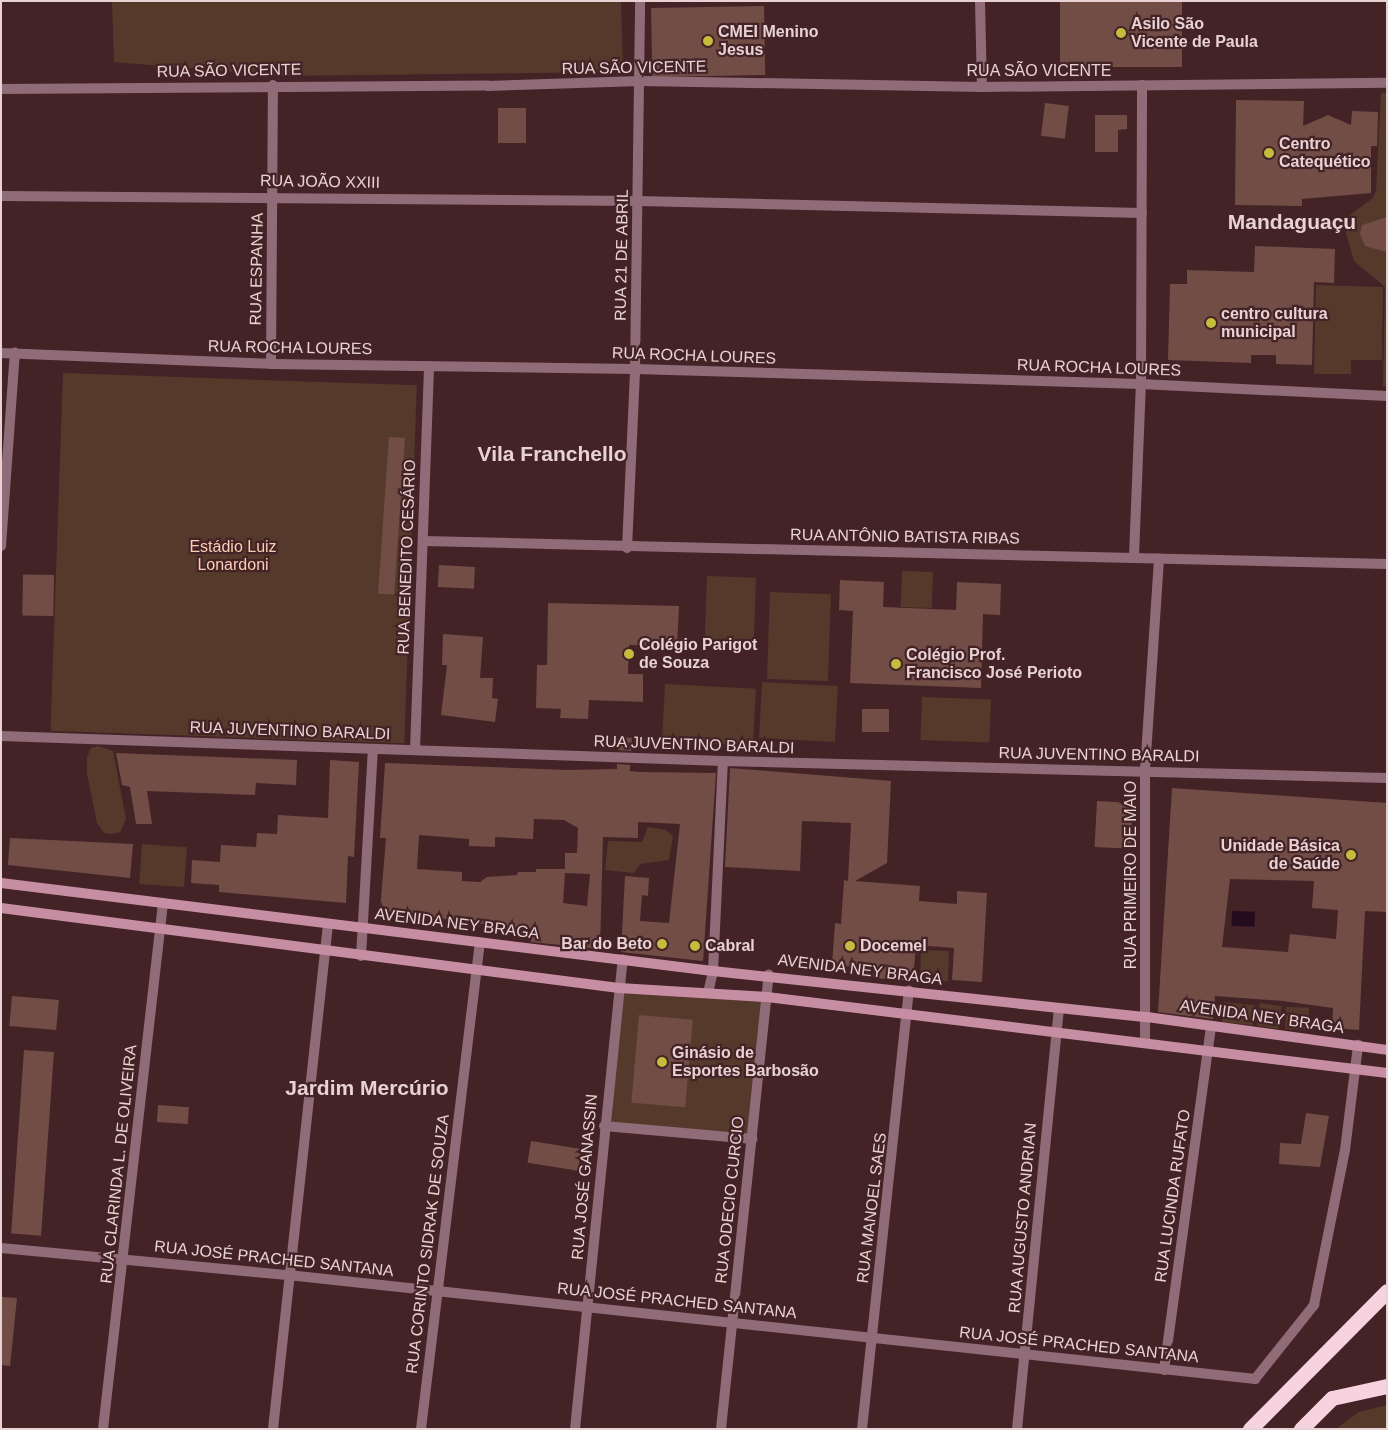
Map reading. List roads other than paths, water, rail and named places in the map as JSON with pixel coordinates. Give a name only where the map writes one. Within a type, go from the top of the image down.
[{"type":"highway","points":[[1250,1429],[1387,1291]]},
{"type":"highway","points":[[1301,1429],[1332,1398],[1387,1386]]},
{"type":"street","name":"RUA 21 DE ABRIL","points":[[627,548],[635,369],[639,201],[640,1]]},
{"type":"street","points":[[980,1],[982,87]]},
{"type":"street","name":"RUA SÃO VICENTE","points":[[1,89],[273,85],[488,86],[641,81],[982,87],[1387,83]]},
{"type":"street","name":"RUA ESPANHA","points":[[271,364],[273,85]]},
{"type":"street","points":[[1134,556],[1141,384],[1142,85]]},
{"type":"street","name":"RUA JOÃO XXIII","points":[[1,196],[272,196],[639,201],[1142,213]]},
{"type":"street","name":"RUA ROCHA LOURES","points":[[1,353],[271,364],[635,369],[1141,384],[1387,396]]},
{"type":"street","points":[[1,546],[15,353]]},
{"type":"street","name":"RUA BENEDITO CESÁRIO","points":[[415,750],[429,366]]},
{"type":"street","name":"RUA ANTÔNIO BATISTA RIBAS","points":[[423,541],[627,548],[1134,556],[1387,564]]},
{"type":"street","name":"RUA PRIMEIRO DE MAIO","points":[[1145,1042],[1147,1017],[1146,770],[1159,558]]},
{"type":"street","name":"RUA JUVENTINO BARALDI","points":[[1,736],[723,761],[1146,770],[1387,778]]},
{"type":"street","points":[[361,956],[373,750]]},
{"type":"street","points":[[708,993],[713,971],[723,761]]},
{"type":"street","name":"AVENIDA NEY BRAGA","points":[[1,883],[713,971],[768,974],[1059,1010],[1147,1017],[1387,1050]]},
{"type":"street","name":"RUA CLARINDA L. DE OLIVEIRA","points":[[103,1429],[124,1259],[163,903]]},
{"type":"street","points":[[1,908],[476,971],[619,988],[767,997],[909,1016],[1056,1031],[1387,1073]]},
{"type":"street","points":[[273,1429],[288,1275],[328,924]]},
{"type":"street","name":"RUA CORINTO SIDRAK DE SOUZA","points":[[421,1429],[480,943]]},
{"type":"street","name":"RUA JOSÉ GANASSIN","points":[[575,1429],[589,1307],[604,1126],[623,959]]},
{"type":"street","name":"RUA ODECIO CURCIO","points":[[721,1429],[768,974]]},
{"type":"street","name":"RUA MANOEL SAES","points":[[862,1429],[909,1016],[909,991]]},
{"type":"street","name":"RUA AUGUSTO ANDRIAN","points":[[1017,1429],[1059,1010]]},
{"type":"street","name":"RUA LUCINDA RUFATO","points":[[1164,1370],[1209,1051],[1210,1026]]},
{"type":"street","points":[[1356,1068],[1358,1045]]},
{"type":"street","name":"RUA JOSÉ PRACHED SANTANA","points":[[1,1248],[288,1275],[1256,1379],[1314,1305],[1356,1068]]},
{"type":"street","points":[[604,1126],[752,1138]]},
{"type":"place","name":"Asilo São Vicente de Paula","points":[[1121,33]]},
{"type":"place","name":"CMEI Menino Jesus","points":[[708,41]]},
{"type":"place","name":"Centro Catequético","points":[[1269,153]]},
{"type":"place","name":"centro cultura municipal","points":[[1211,323]]},
{"type":"place","name":"Colégio Parigot de Souza","points":[[629,654]]},
{"type":"place","name":"Colégio Prof. Francisco José Perioto","points":[[896,664]]},
{"type":"place","name":"Unidade Básica de Saúde","points":[[1351,855]]},
{"type":"place","name":"Bar do Beto","points":[[662,944]]},
{"type":"place","name":"Cabral","points":[[695,946]]},
{"type":"place","name":"Docemel","points":[[850,946]]},
{"type":"place","name":"Ginásio de Esportes Barbosão","points":[[662,1062]]},
{"type":"district","name":"Mandaguaçu","points":[[1292,222]]},
{"type":"district","name":"Vila Franchello","points":[[552,454]]},
{"type":"district","name":"Jardim Mercúrio","points":[[367,1088]]},
{"type":"park label","name":"Estádio Luiz Lonardoni","points":[[233,556]]}]
